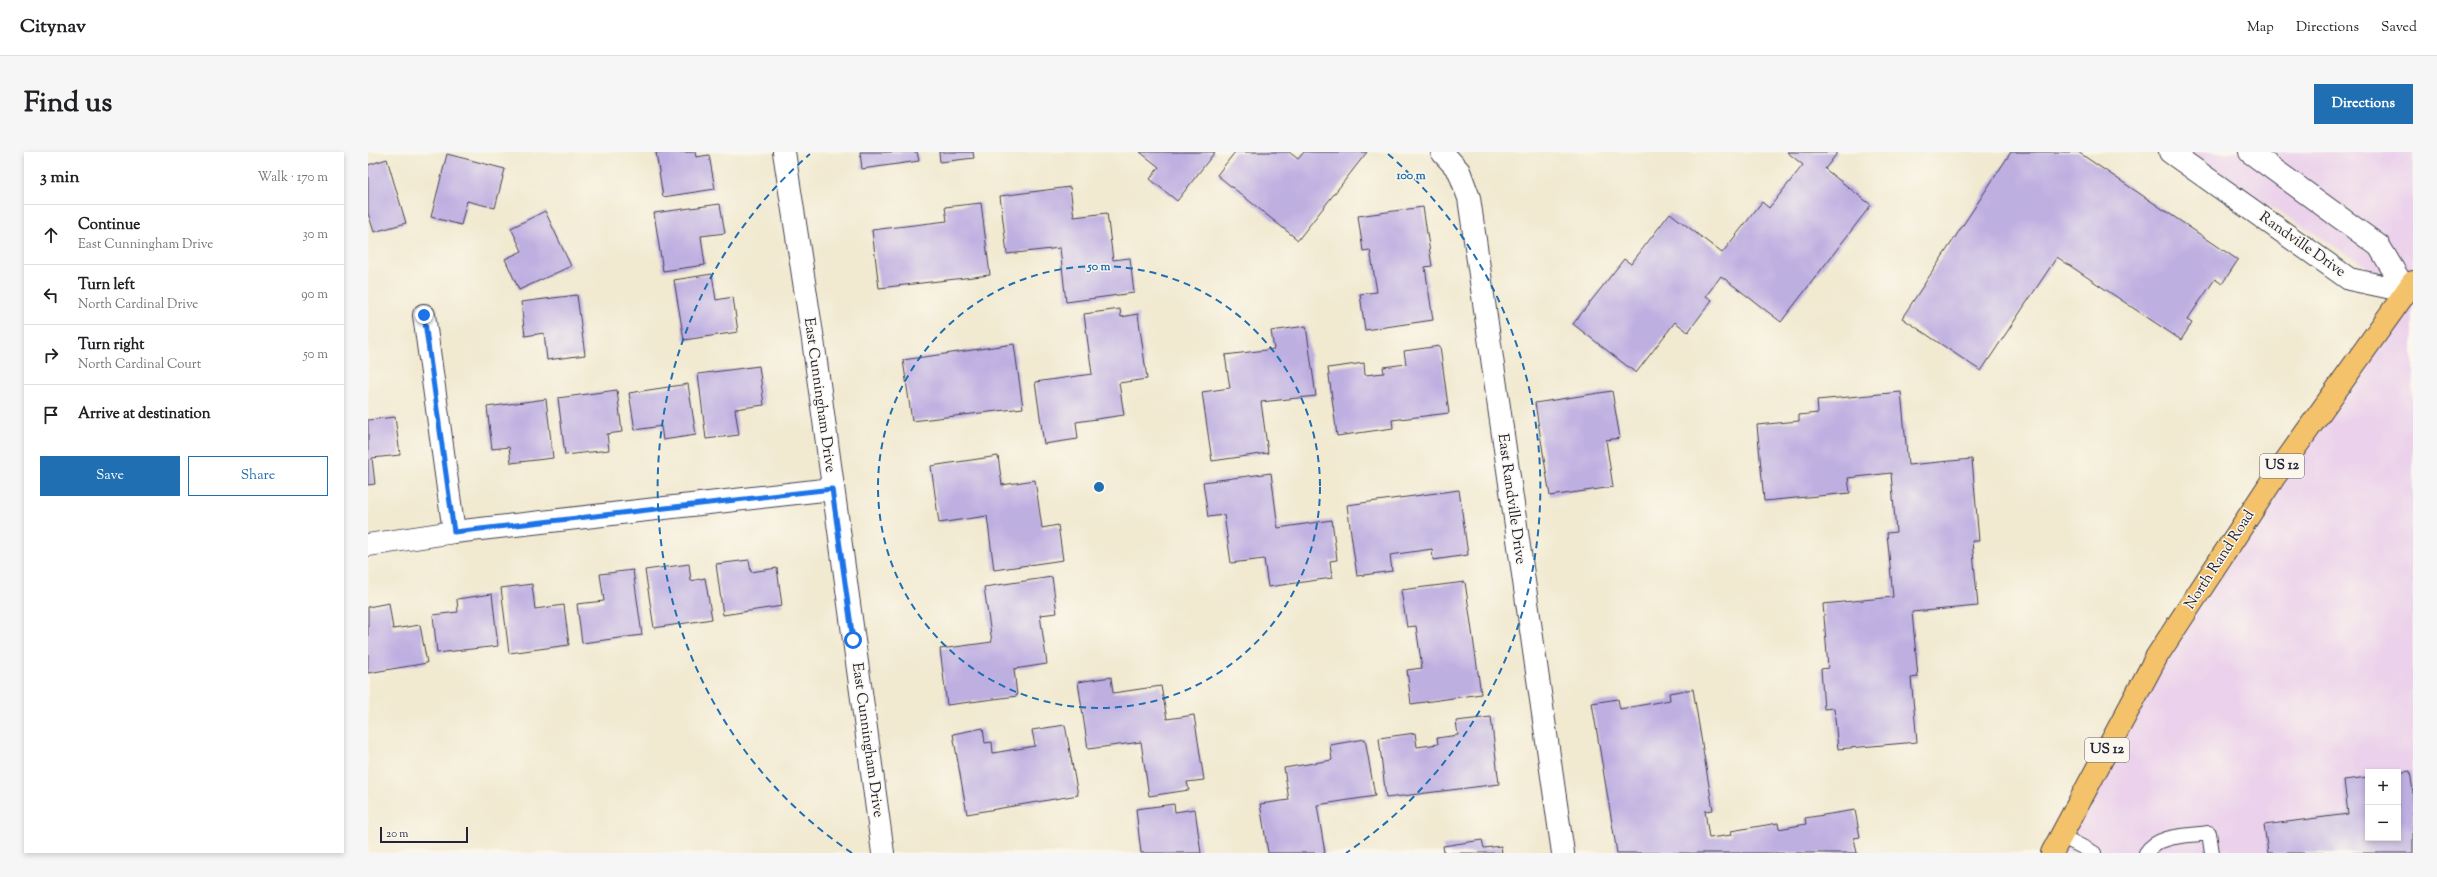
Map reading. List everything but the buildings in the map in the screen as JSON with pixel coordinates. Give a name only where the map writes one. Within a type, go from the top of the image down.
[{"type":"main road","name":"North Rand Road","points":[[2057,844],[2157,656],[2275,476],[2410,287]]},
{"type":"street","name":"East Cunningham Drive","points":[[784,152],[812,340],[883,853]]},
{"type":"street","name":"East Randville Drive","points":[[1442,152],[1459,170],[1470,198],[1563,853]]},
{"type":"street","name":"Randville Drive","points":[[2170,152],[2349,279],[2410,287]]},
{"type":"street","points":[[2250,152],[2379,246],[2410,287]]},
{"type":"street","points":[[424,315],[454,532]]},
{"type":"street","points":[[368,545],[454,532],[832,489]]},
{"type":"lane","points":[[2146,853],[2149,848],[2166,839],[2209,833],[2212,853]]},
{"type":"lane","points":[[2057,844],[2094,853]]},
{"type":"shaded area","points":[[2185,152],[2413,152],[2413,853],[2052,853],[2157,656],[2406,291]]},
{"type":"route","points":[[424,315],[454,532],[832,489],[853,640]]}]
